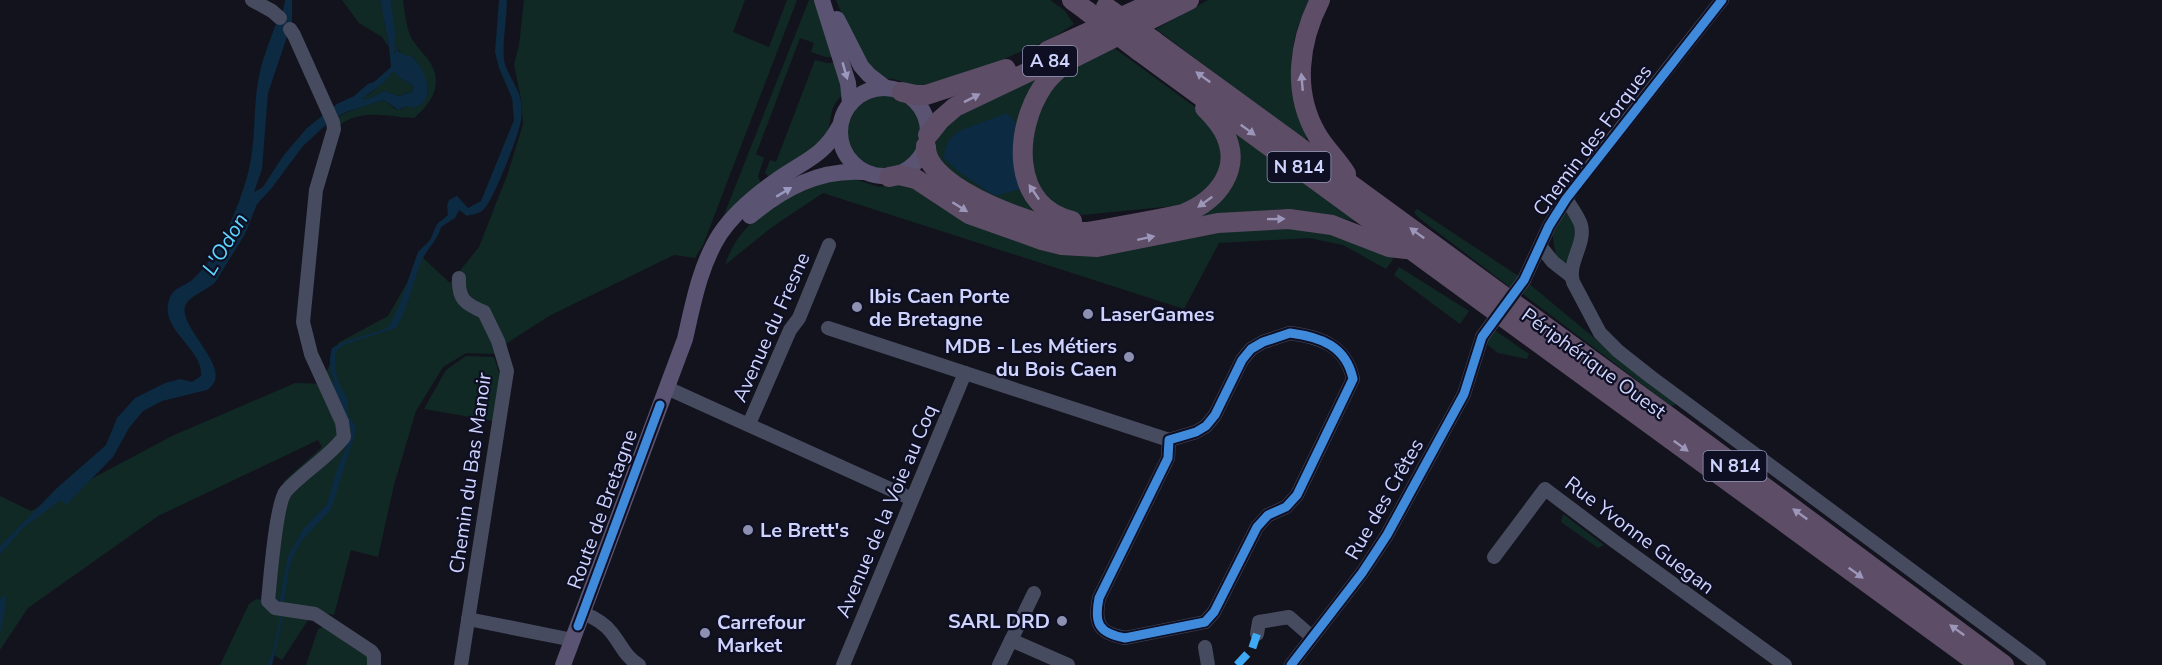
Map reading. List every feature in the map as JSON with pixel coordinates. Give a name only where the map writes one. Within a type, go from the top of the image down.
[{"type":"highway","points":[[1320,0],[1306,32],[1302,50],[1301,84],[1304,101],[1315,131],[1356,189]]},
{"type":"highway","name":"A 84","points":[[894,90],[926,95],[982,78],[1017,65],[1155,2]]},
{"type":"highway","name":"A 84","points":[[927,141],[947,112],[973,98],[1047,62],[1187,2]]},
{"type":"highway","points":[[1122,226],[1079,223],[1062,219],[1049,211],[1028,185],[1022,154],[1024,130],[1031,108],[1052,74],[1070,60],[1187,2]]},
{"type":"highway","name":"N 814","points":[[1092,4],[1146,46],[1184,84]]},
{"type":"highway","name":"Périphérique Ouest","points":[[1146,46],[1356,189],[2004,665]]},
{"type":"highway","points":[[927,141],[927,159],[933,169],[951,184],[981,201],[1025,218],[1066,230],[1087,232],[1183,214],[1196,209],[1214,195],[1226,179],[1230,156],[1229,144],[1223,130],[1184,84]]},
{"type":"highway","name":"Périphérique Ouest","points":[[1184,84],[1980,665]]},
{"type":"highway","points":[[889,177],[899,175],[916,179],[969,214],[1062,245],[1097,247],[1218,223],[1289,219],[1332,225],[1389,247],[1413,250]]},
{"type":"highway","points":[[1908,611],[1937,644],[1965,665]]},
{"type":"main road","points":[[822,0],[848,83],[850,103]]},
{"type":"main road","points":[[829,0],[861,66],[869,75],[917,102],[926,117],[927,141],[916,163],[899,174],[889,177],[872,175],[863,172],[847,158],[839,138],[839,127],[850,103],[866,91],[894,90]]},
{"type":"main road","name":"Route de Bretagne","points":[[563,665],[685,339],[700,281],[715,244],[738,214],[769,186],[825,149],[839,127]]},
{"type":"main road","name":"Route de Bretagne","points":[[685,339],[694,325],[720,254],[735,231],[747,219],[798,184],[833,172],[863,172]]},
{"type":"street","points":[[252,0],[272,11],[285,24],[330,116],[334,129],[316,190],[303,322],[311,354],[342,422],[344,437],[332,453],[284,493],[277,525],[268,601],[280,609],[315,614],[371,651],[374,655],[374,665]]},
{"type":"street","name":"Chemin des Forques","points":[[1482,337],[1524,280],[1549,226],[1566,199],[1722,0]]},
{"type":"street","points":[[1566,199],[1580,224],[1581,231],[1571,276],[1576,290],[1600,333],[1618,351],[2039,665]]},
{"type":"street","name":"Avenue du Fresne","points":[[749,424],[790,330],[799,318],[829,245]]},
{"type":"street","points":[[1540,246],[1553,262],[1571,276]]},
{"type":"street","name":"Chemin du Bas Manoir","points":[[459,278],[458,288],[462,298],[471,307],[484,312],[498,340],[507,371],[461,665]]},
{"type":"street","points":[[828,328],[1169,440],[1196,432],[1206,426],[1215,415],[1242,360],[1251,349],[1263,342],[1290,333],[1312,336],[1341,351],[1350,363],[1353,379],[1298,495],[1286,507],[1268,515],[1257,526],[1214,612],[1205,622],[1125,638],[1112,636],[1100,627],[1096,615],[1099,598],[1168,458],[1169,440]]},
{"type":"street","name":"Rue des Crêtes","points":[[1291,665],[1362,573],[1387,535],[1464,394],[1482,337]]},
{"type":"street","name":"Avenue de la Voie au Coq","points":[[843,665],[965,373]]},
{"type":"street","name":"Avenue du Fresne","points":[[667,387],[912,499]]},
{"type":"street","name":"Rue Yvonne Guegan","points":[[1494,556],[1545,489],[1782,664]]},
{"type":"street","points":[[999,665],[1034,593]]},
{"type":"street","points":[[1257,634],[1259,622],[1288,617],[1312,637]]},
{"type":"street","points":[[468,619],[499,625],[578,626],[603,632],[619,643],[630,660],[639,665]]},
{"type":"street","points":[[1011,640],[1068,665]]},
{"type":"street","points":[[1205,647],[1208,665]]},
{"type":"green space","points":[[342,0],[380,0],[389,47],[382,37],[359,23]]},
{"type":"green space","points":[[391,0],[403,0],[411,36],[433,68],[436,82],[433,96],[414,118],[365,115],[347,120],[338,126],[337,118],[384,100],[395,109],[400,110],[407,106],[417,106],[426,97],[427,84],[415,59],[412,56],[403,56],[397,48],[396,55],[394,54]]},
{"type":"green space","points":[[524,0],[745,0],[733,32],[769,47],[787,0],[797,0],[703,245],[695,258],[674,255],[549,316],[495,351],[496,354],[466,353],[443,367],[416,411],[394,485],[378,557],[351,550],[334,615],[310,610],[310,617],[282,660],[272,654],[267,665],[220,665],[249,604],[256,599],[268,601],[284,493],[283,482],[322,447],[318,440],[158,516],[28,608],[0,650],[0,496],[31,511],[172,436],[295,383],[322,384],[338,343],[388,316],[422,257],[450,283],[479,247],[508,173],[523,124],[514,64],[519,46]]},
{"type":"green space","points":[[809,0],[819,0],[833,57],[811,52],[814,43],[800,38],[756,154],[764,158],[758,176],[761,183],[722,220]]},
{"type":"green space","points":[[836,0],[1050,0],[1064,10],[1074,24],[1054,37],[995,63],[924,89],[894,79],[878,78],[850,34]]},
{"type":"green space","points":[[1208,0],[1311,0],[1296,34],[1293,51],[1298,100],[1309,135],[1304,140],[1156,29]]},
{"type":"green space","points":[[1113,47],[1199,110],[1222,141],[1223,169],[1207,194],[1184,205],[1082,215],[1064,210],[1044,196],[1030,165],[1036,118],[1045,95],[1066,72]]},
{"type":"green space","points":[[815,60],[827,63],[838,62],[844,94],[834,105],[824,141],[769,177],[765,173],[770,160],[776,162]]},
{"type":"green space","points":[[393,70],[400,78],[414,86],[412,92],[399,96],[384,91],[371,98],[361,99],[371,93]]},
{"type":"green space","points":[[1045,71],[1016,133],[1052,220],[1020,212],[940,169],[934,148],[938,137],[955,118]]},
{"type":"green space","points":[[883,94],[898,97],[910,105],[918,117],[921,132],[918,147],[910,159],[898,167],[883,170],[868,167],[856,159],[848,147],[845,132],[848,117],[856,105],[868,97]]},
{"type":"green space","points":[[1235,131],[1358,222],[1325,214],[1280,209],[1236,214],[1115,239],[1044,230],[1205,213],[1225,195],[1234,179],[1235,159],[1232,133]]},
{"type":"green space","points":[[851,178],[879,187],[904,183],[1092,256],[1234,231],[1291,228],[1339,234],[1394,258],[1386,269],[1343,245],[1309,238],[1219,243],[1184,309],[823,193],[772,227],[725,265],[744,230],[775,204],[812,187]]},
{"type":"green space","points":[[1417,209],[1520,277],[1511,288],[1419,218],[1414,212]]},
{"type":"green space","points":[[1564,213],[1570,215],[1578,235],[1569,260],[1564,263],[1556,257],[1552,231]]},
{"type":"green space","points":[[1399,267],[1469,311],[1460,324],[1394,275]]},
{"type":"green space","points":[[1527,282],[1598,341],[1676,400],[1675,405],[1671,406],[1520,292]]},
{"type":"green space","points":[[1493,329],[1529,354],[1527,359],[1498,353],[1485,343]]},
{"type":"green space","points":[[466,356],[494,357],[500,375],[493,421],[424,409],[446,370]]},
{"type":"green space","points":[[1563,514],[1604,545],[1598,548],[1561,522]]},
{"type":"green space","points":[[325,626],[367,654],[371,665],[306,665],[318,629]]},
{"type":"water","name":"L'Odon","points":[[285,0],[292,0],[292,22],[268,93],[262,169],[254,192],[263,187],[283,156],[307,128],[337,104],[354,96],[368,84],[374,82],[391,67],[380,0],[391,0],[395,33],[394,54],[396,54],[396,45],[398,51],[415,59],[424,73],[428,89],[427,97],[416,107],[407,106],[398,110],[384,100],[346,112],[329,122],[303,146],[257,204],[245,234],[216,281],[190,299],[185,307],[185,316],[190,327],[212,361],[215,372],[214,382],[207,390],[162,401],[143,411],[129,428],[113,457],[66,505],[61,500],[22,529],[0,555],[0,546],[57,488],[106,445],[117,418],[135,398],[165,383],[180,379],[192,382],[201,376],[196,357],[170,321],[169,300],[173,292],[192,280],[209,261],[222,240],[235,211],[247,178],[251,158],[260,72]],"holes":[[[393,71],[414,86],[412,92],[399,96],[384,91],[371,98],[362,99],[384,82]]]},
{"type":"water","points":[[499,0],[507,0],[504,60],[520,97],[522,114],[514,143],[499,183],[484,209],[467,216],[459,210],[455,218],[441,227],[422,260],[408,303],[396,328],[346,344],[335,352],[338,381],[348,400],[348,415],[355,425],[355,434],[331,510],[302,540],[293,557],[272,665],[267,665],[279,623],[280,598],[288,556],[304,528],[327,504],[337,469],[349,441],[351,429],[332,383],[334,380],[330,360],[332,348],[343,342],[385,329],[391,323],[418,252],[430,240],[437,224],[448,215],[449,200],[457,196],[468,208],[481,201],[514,120],[512,98],[495,52]]},
{"type":"water","points":[[1007,113],[1017,124],[1021,189],[995,196],[959,172],[943,157],[948,141],[959,131]]},
{"type":"water","points":[[5,595],[5,610],[0,634],[0,599]]},
{"type":"marked path","points":[[1237,665],[1252,649],[1257,634]]},
{"type":"cycle path","points":[[1291,665],[1362,573],[1387,535],[1464,394],[1482,337],[1524,280],[1549,226],[1566,199],[1722,0]]},
{"type":"cycle path","points":[[1290,333],[1312,337],[1330,345],[1345,358],[1353,379],[1297,495],[1286,507],[1268,515],[1257,527],[1214,612],[1205,622],[1125,638],[1104,630],[1097,614],[1099,598],[1168,458],[1169,440],[1196,432],[1206,426],[1215,415],[1242,360],[1251,349],[1263,342],[1290,333]]},
{"type":"cycle path","points":[[578,626],[660,405]]},
{"type":"place","name":"Ibis Caen Porte de Bretagne","points":[[857,307]]},
{"type":"place","name":"LaserGames","points":[[1088,314]]},
{"type":"place","name":"MDB - Les Métiers du Bois Caen","points":[[1129,357]]},
{"type":"place","name":"Le Brett's","points":[[748,530]]},
{"type":"place","name":"SARL DRD","points":[[1062,621]]},
{"type":"place","name":"Carrefour Market","points":[[705,633]]}]
